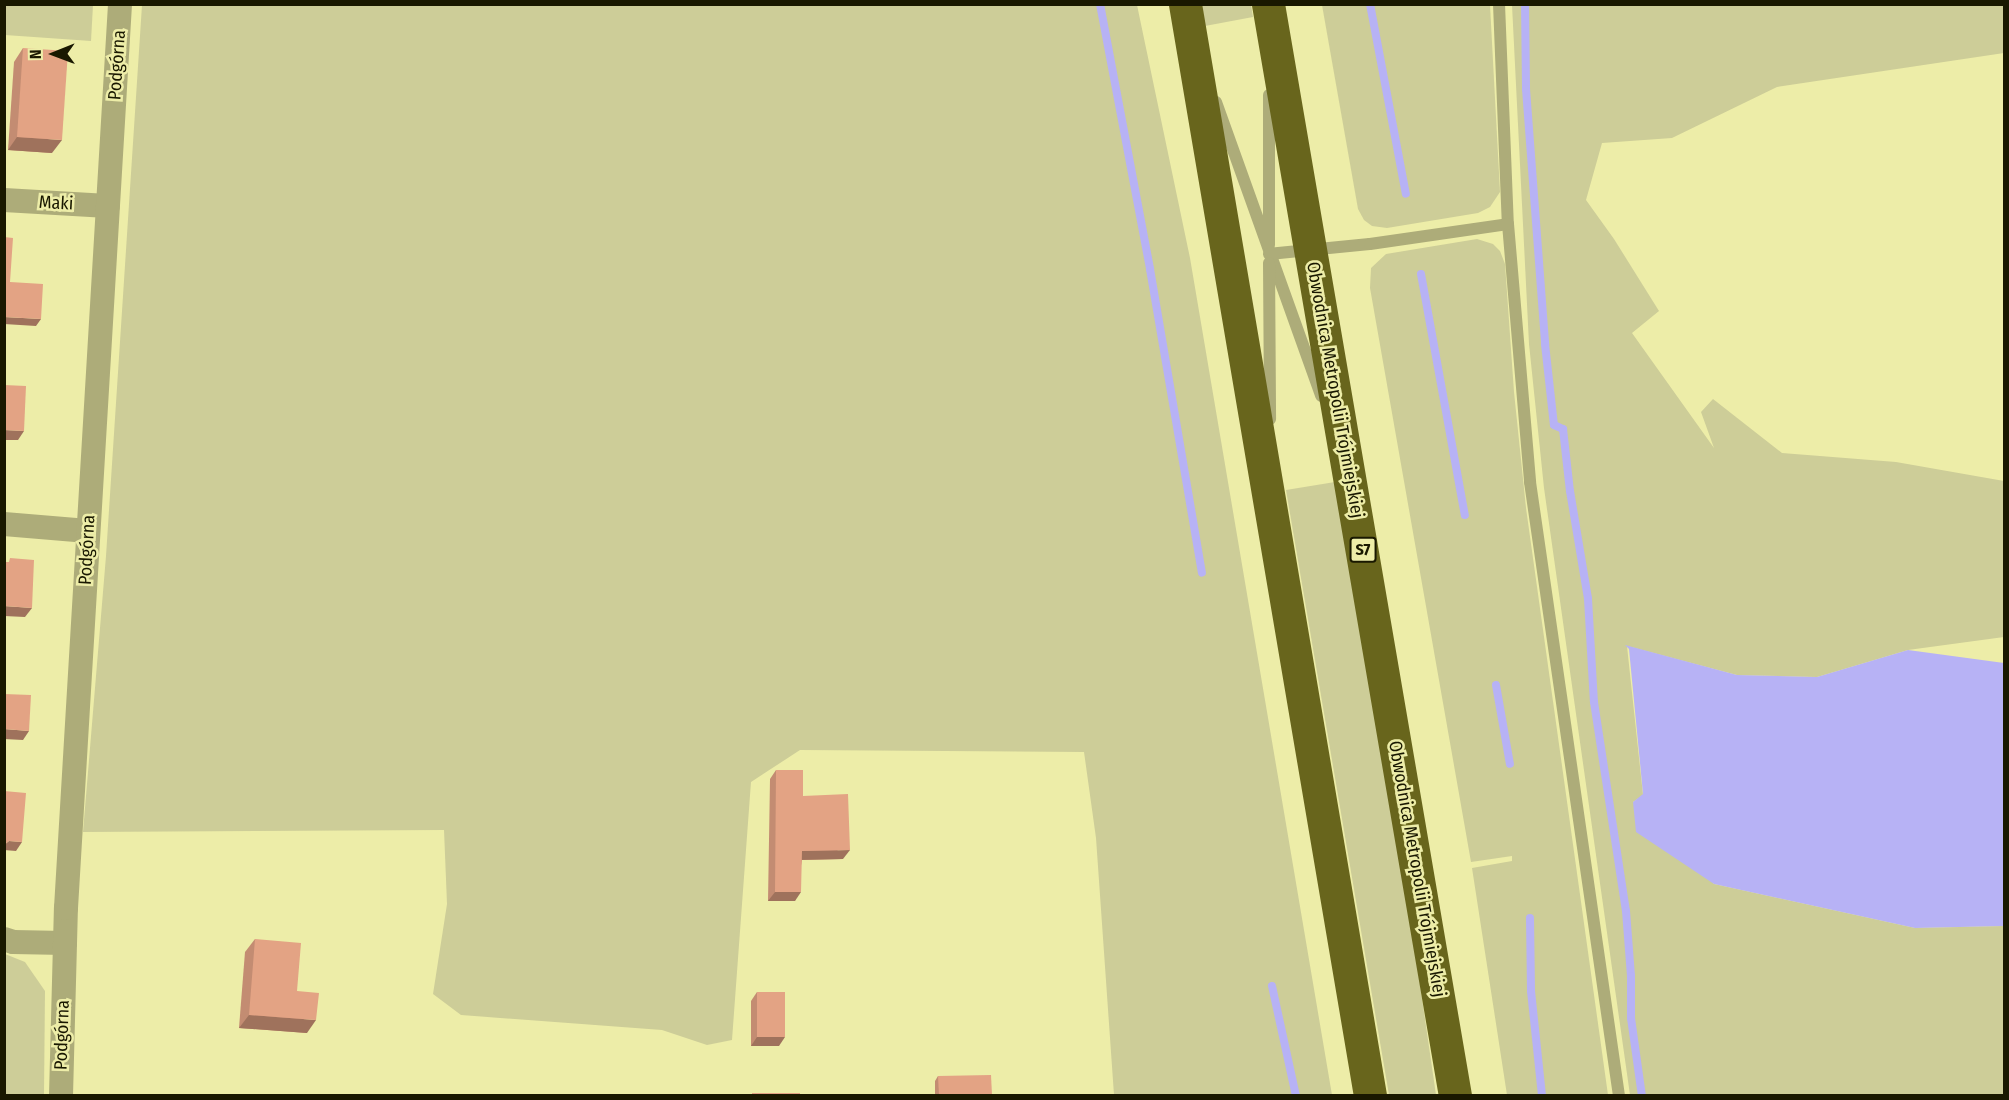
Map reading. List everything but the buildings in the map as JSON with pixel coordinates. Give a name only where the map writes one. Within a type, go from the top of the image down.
[{"type":"highway","name":"Obwodnica Metropolii Trójmiejskiej","points":[[1268,9],[1351,479],[1455,1095]]},
{"type":"highway","points":[[1187,16],[1270,492],[1370,1095]]},
{"type":"street","name":"Podgórna","points":[[61,1095],[65,943],[120,4]]},
{"type":"street","name":"Maki","points":[[4,200],[108,206]]},
{"type":"street","points":[[4,525],[88,531]]},
{"type":"street","points":[[4,939],[13,942],[65,943]]},
{"type":"lane","points":[[1499,4],[1508,224],[1530,482],[1619,1095]]},
{"type":"lane","points":[[1268,9],[1270,492]]},
{"type":"lane","points":[[1187,16],[1269,254],[1351,479]]},
{"type":"lane","points":[[1269,254],[1508,224]]},
{"type":"green space","points":[[4,5],[93,5],[91,41],[5,35]]},
{"type":"green space","points":[[142,5],[1137,5],[1190,258],[1332,1095],[1114,1095],[1096,838],[1084,752],[800,750],[751,782],[732,1040],[707,1045],[662,1030],[461,1015],[433,994],[447,904],[444,830],[83,832],[106,556]]},
{"type":"green space","points":[[1202,5],[1251,5],[1253,17],[1205,26]]},
{"type":"green space","points":[[1322,5],[1490,5],[1500,192],[1490,207],[1478,213],[1387,228],[1372,226],[1364,220],[1358,209]]},
{"type":"green space","points":[[1512,5],[2004,5],[2004,53],[1777,87],[1672,138],[1602,143],[1586,200],[1614,239],[1659,311],[1632,333],[1714,448],[1701,412],[1713,399],[1782,453],[1896,462],[2004,481],[2004,637],[1908,650],[1817,677],[1737,675],[1627,646],[1643,795],[1633,802],[1714,884],[1915,928],[2004,926],[2004,1095],[1630,1095],[1544,488],[1529,344]]},
{"type":"green space","points":[[1477,239],[1493,244],[1500,251],[1505,264],[1514,392],[1526,508],[1608,1095],[1507,1095],[1472,868],[1512,861],[1512,856],[1471,862],[1370,288],[1371,268],[1386,254]]},
{"type":"green space","points":[[1335,482],[1414,943],[1436,1095],[1389,1095],[1286,490]]},
{"type":"green space","points":[[5,954],[25,962],[45,991],[44,1095],[5,1095]]},
{"type":"shaded area","points":[[1625,645],[1737,675],[1817,677],[1908,650],[2004,663],[2004,926],[1915,928],[1714,884],[1636,832],[1633,802],[1643,794],[1629,649]]},
{"type":"waterway","points":[[1100,4],[1150,269],[1202,573]]},
{"type":"waterway","points":[[1370,4],[1406,194]]},
{"type":"waterway","points":[[1525,4],[1526,89],[1545,344],[1554,425],[1563,429],[1570,491],[1588,599],[1594,702],[1626,911],[1631,976],[1631,1018],[1642,1096]]},
{"type":"waterway","points":[[1421,274],[1465,515]]},
{"type":"waterway","points":[[1496,685],[1510,764]]},
{"type":"waterway","points":[[1530,918],[1531,991],[1542,1096]]},
{"type":"waterway","points":[[1272,986],[1296,1096]]}]
